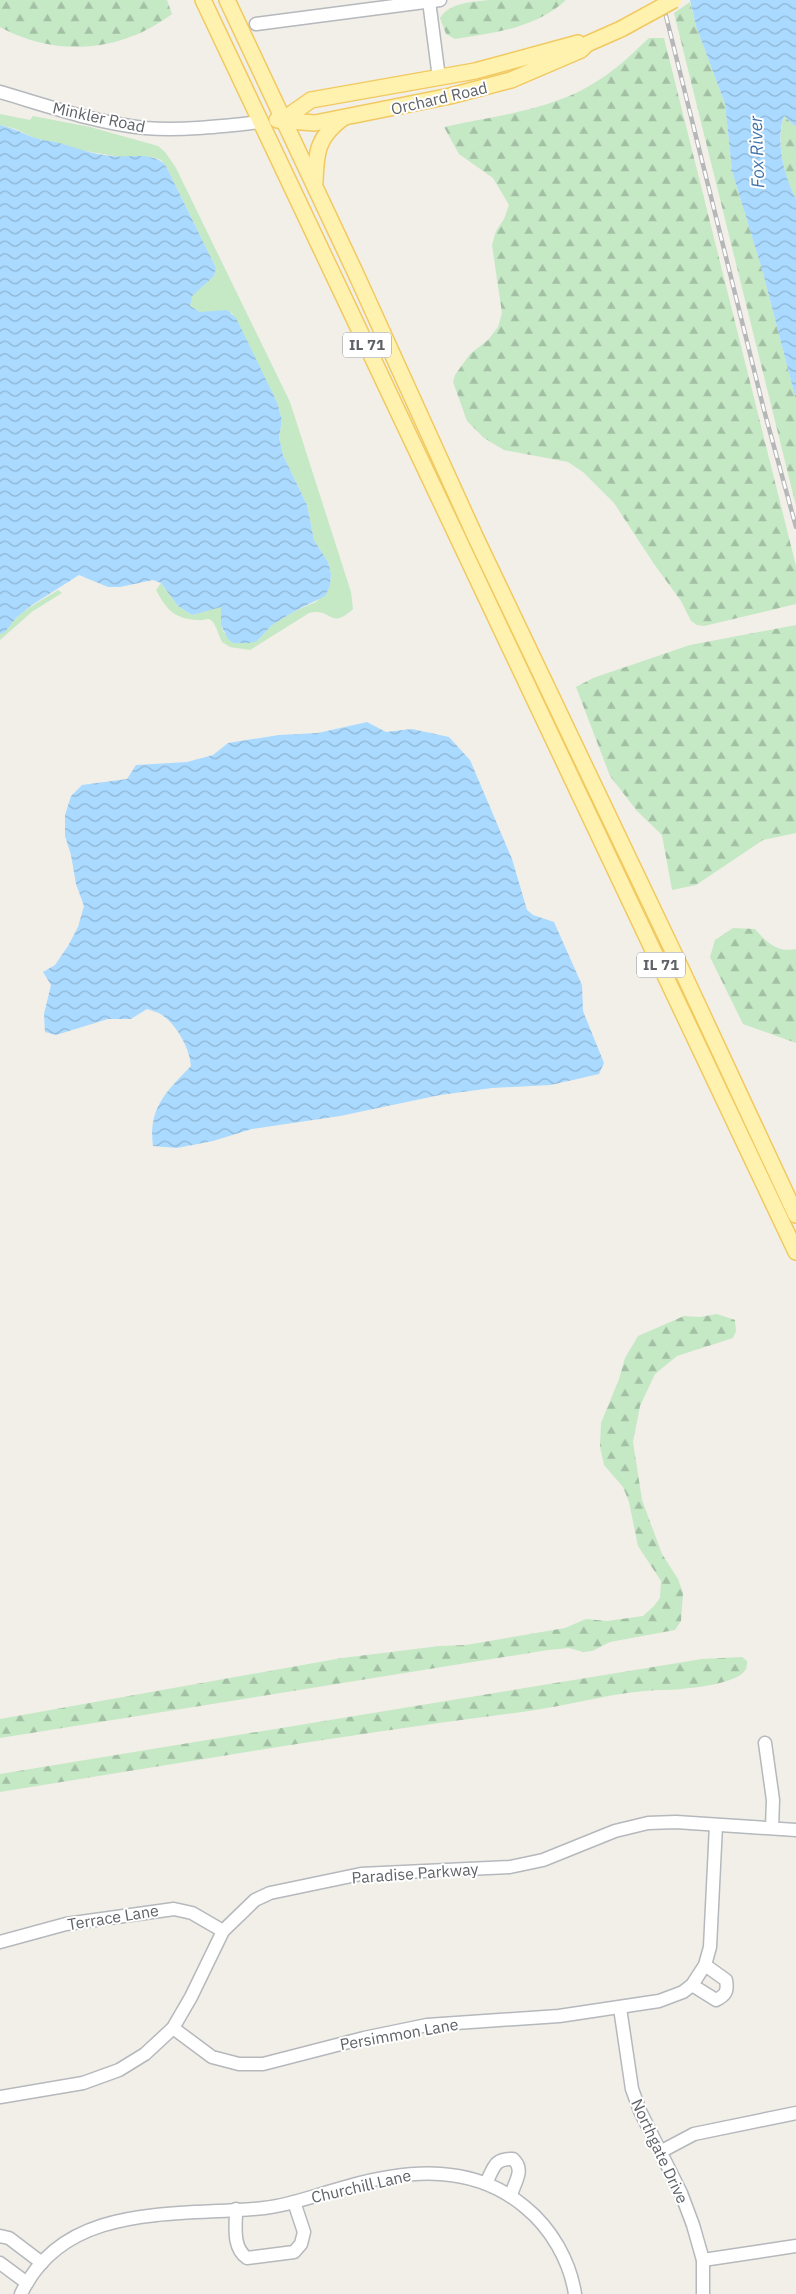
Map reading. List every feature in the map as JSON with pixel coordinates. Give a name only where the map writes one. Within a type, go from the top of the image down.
[{"type":"main road","name":"IL 71","points":[[203,0],[796,1252]]},
{"type":"main road","name":"IL 71","points":[[227,0],[315,186],[479,545],[671,947],[796,1215]]},
{"type":"main road","name":"Orchard Road","points":[[261,122],[284,119],[315,123],[423,102],[496,84],[581,50],[587,44],[621,29],[674,0]]},
{"type":"main road","name":"Orchard Road","points":[[284,119],[311,100],[439,78],[505,64],[577,42],[587,44]]},
{"type":"main road","points":[[315,186],[316,155],[321,140],[332,126],[343,118]]},
{"type":"street","points":[[256,24],[434,1],[439,78]]},
{"type":"street","name":"Minkler Road","points":[[0,92],[88,118],[147,128],[192,128],[261,122]]},
{"type":"street","points":[[765,1744],[774,1800],[772,1828]]},
{"type":"street","name":"Paradise Parkway","points":[[0,2097],[83,2083],[119,2070],[146,2054],[173,2028],[191,1997],[223,1931],[255,1900],[270,1893],[361,1874],[510,1867],[543,1860],[615,1831],[648,1823],[676,1822],[796,1830]]},
{"type":"street","name":"Persimmon Lane","points":[[173,2028],[212,2057],[239,2064],[263,2064],[374,2036],[427,2025],[559,2016],[659,2001],[683,1992],[692,1984],[704,1965],[710,1947],[716,1825]]},
{"type":"street","name":"Terrace Lane","points":[[0,1942],[66,1924],[174,1909],[192,1913],[223,1931]]},
{"type":"street","points":[[692,1984],[716,2000],[725,1994],[727,1989],[726,1980],[704,1965]]},
{"type":"street","name":"Northgate Drive","points":[[620,2008],[632,2089],[640,2111],[693,2224],[703,2260],[703,2294]]},
{"type":"street","points":[[660,2152],[694,2134],[796,2113]]},
{"type":"street","points":[[486,2183],[496,2163],[504,2158],[513,2158],[518,2163],[520,2172],[510,2195]]},
{"type":"street","name":"Churchill Lane","points":[[0,2263],[24,2288],[42,2263],[60,2247],[81,2234],[113,2221],[184,2211],[265,2208],[294,2202],[351,2185],[419,2173],[454,2174],[486,2183],[510,2195],[534,2214],[553,2238],[568,2267],[575,2294]]},
{"type":"street","name":"Churchill Lane","points":[[236,2209],[236,2242],[240,2252],[247,2258],[294,2252],[302,2244],[304,2232],[294,2202]]},
{"type":"street","points":[[0,2236],[9,2238],[42,2263]]},
{"type":"street","points":[[703,2260],[796,2246]]},
{"type":"green space","points":[[0,0],[167,0],[172,14],[152,27],[110,43],[66,47],[22,37],[0,27]]},
{"type":"green space","points":[[490,0],[566,0],[541,17],[514,28],[455,39],[446,34],[440,18],[444,13],[456,6],[469,2]]},
{"type":"green space","points":[[690,2],[696,26],[725,104],[732,171],[763,273],[796,400],[796,506],[674,13]]},
{"type":"green space","points":[[649,38],[664,38],[796,566],[796,604],[704,626],[697,625],[691,621],[681,601],[614,503],[583,472],[568,462],[504,450],[484,438],[467,421],[453,382],[455,375],[470,354],[488,340],[498,327],[502,313],[492,245],[496,231],[504,219],[509,205],[493,178],[459,154],[444,127],[506,115],[566,97],[584,89],[608,74]]},
{"type":"green space","points":[[0,114],[30,120],[33,116],[90,127],[158,146],[165,152],[176,168],[290,402],[351,592],[353,609],[345,615],[335,618],[323,613],[309,613],[250,650],[230,647],[222,642],[211,620],[192,620],[179,616],[164,604],[156,590],[161,583],[178,606],[192,615],[220,606],[222,607],[221,625],[224,633],[257,641],[272,625],[295,611],[316,602],[330,586],[331,574],[328,562],[314,540],[307,505],[283,455],[279,437],[282,420],[277,402],[232,313],[200,312],[190,306],[191,296],[214,276],[216,268],[166,166],[161,160],[152,157],[126,158],[74,149],[66,145],[34,138],[16,129],[0,125]]},
{"type":"green space","points":[[784,116],[796,127],[796,199],[791,190],[782,158],[781,137]]},
{"type":"green space","points":[[58,590],[62,593],[33,611],[0,640],[0,634],[19,615]]},
{"type":"green space","points":[[796,625],[796,833],[763,840],[696,885],[672,890],[662,835],[637,811],[610,776],[576,687],[593,678],[690,645]]},
{"type":"green space","points":[[733,928],[755,929],[778,948],[796,949],[796,1043],[743,1024],[710,957],[715,940]]},
{"type":"green space","points":[[717,1314],[735,1320],[736,1331],[733,1338],[677,1356],[655,1374],[640,1406],[633,1442],[642,1500],[662,1554],[678,1579],[683,1593],[681,1621],[675,1630],[610,1642],[592,1651],[583,1652],[569,1648],[548,1650],[0,1738],[0,1719],[342,1658],[440,1646],[466,1645],[565,1628],[586,1619],[607,1621],[643,1616],[660,1598],[661,1581],[638,1546],[629,1502],[623,1487],[604,1465],[600,1447],[601,1423],[619,1379],[625,1358],[638,1336],[684,1316],[700,1317]]},
{"type":"green space","points":[[742,1657],[747,1661],[747,1664],[746,1669],[741,1674],[721,1683],[708,1686],[627,1693],[540,1709],[391,1730],[0,1792],[0,1774],[702,1659]]},
{"type":"water","name":"Fox River","points":[[690,0],[796,0],[796,127],[784,116],[780,136],[782,158],[796,199],[796,400],[763,273],[732,171],[725,104],[696,26]]},
{"type":"water","points":[[0,125],[36,138],[94,153],[111,156],[155,158],[166,166],[216,268],[214,276],[192,296],[190,306],[200,312],[227,310],[236,318],[277,402],[282,420],[279,437],[283,455],[307,505],[314,540],[328,562],[331,574],[330,586],[325,596],[272,625],[257,641],[233,643],[228,639],[221,625],[221,607],[192,615],[178,606],[161,583],[153,580],[120,587],[108,587],[79,575],[32,605],[16,618],[5,632],[0,634]]},
{"type":"water","points":[[367,722],[386,732],[412,729],[449,737],[470,760],[512,859],[527,910],[533,915],[554,922],[582,985],[583,1011],[604,1063],[599,1074],[551,1085],[492,1088],[440,1095],[340,1116],[252,1129],[213,1141],[177,1148],[153,1146],[153,1121],[156,1111],[174,1084],[191,1066],[185,1045],[178,1031],[168,1019],[147,1009],[131,1019],[108,1019],[56,1035],[45,1032],[44,1014],[51,985],[43,972],[55,965],[68,946],[78,927],[84,906],[76,884],[71,855],[65,836],[65,815],[71,796],[82,785],[127,779],[136,765],[187,762],[213,755],[228,743],[279,735],[318,733]]},
{"type":"railway","points":[[662,0],[764,410],[796,527]]}]
